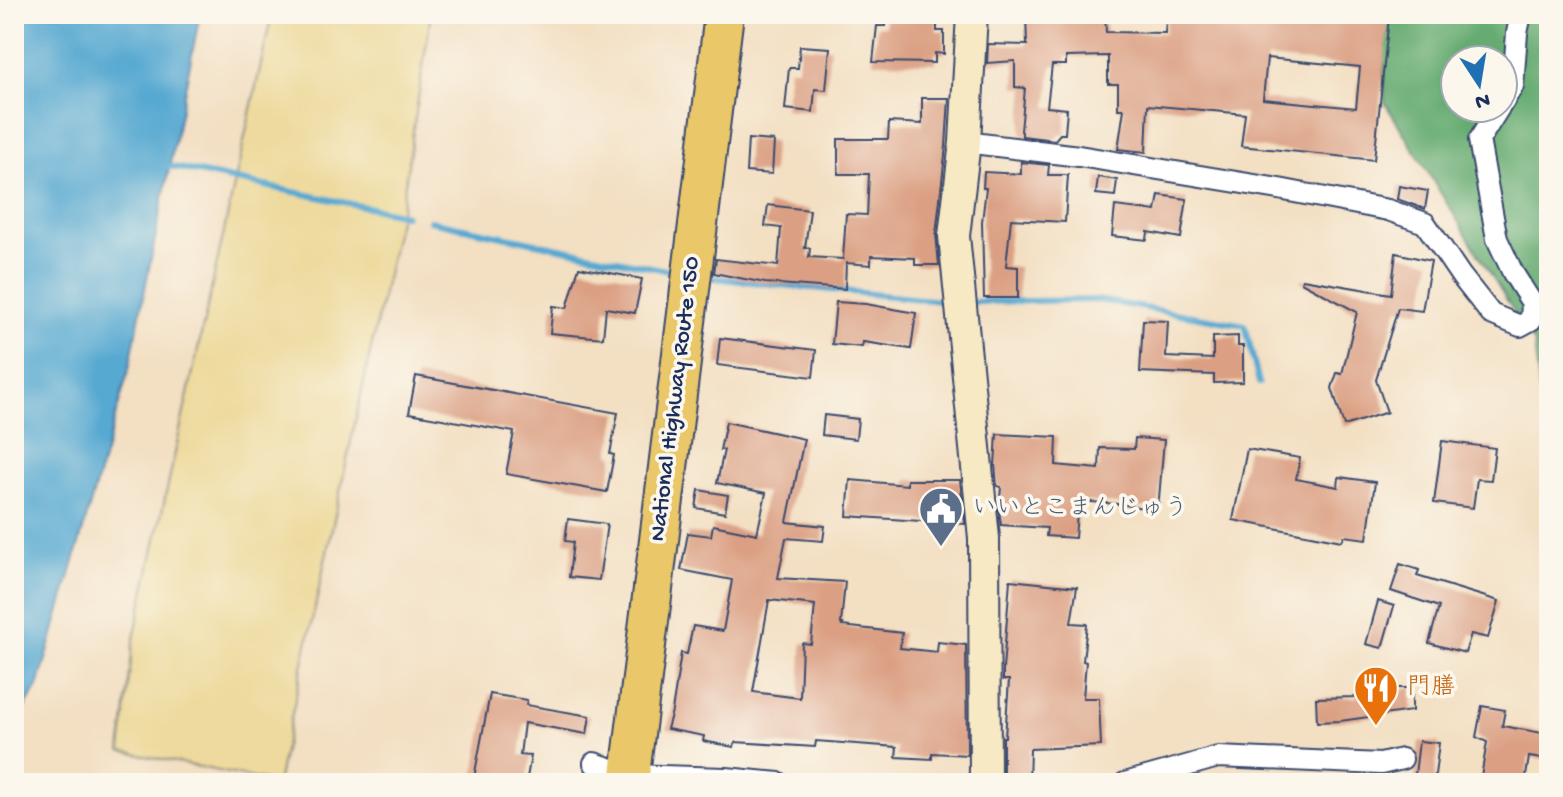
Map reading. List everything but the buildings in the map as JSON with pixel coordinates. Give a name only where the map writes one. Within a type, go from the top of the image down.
[{"type":"highway","name":"National Highway Route 150","points":[[629,779],[724,14]]},
{"type":"street","points":[[972,14],[965,142],[954,236],[984,538],[985,783]]},
{"type":"street","points":[[1516,44],[1521,14]]},
{"type":"street","points":[[965,142],[1079,156],[1388,210],[1425,223],[1491,314],[1520,326],[1531,320],[1532,303],[1497,239],[1479,140],[1489,124]]},
{"type":"street","points":[[1125,783],[1218,757],[1381,764],[1402,759]]},
{"type":"street","points":[[594,763],[629,779],[726,778],[779,783]]},
{"type":"green space","points":[[1382,14],[1549,14],[1549,472],[1534,344],[1385,103]]},
{"type":"sand","points":[[272,14],[431,14],[401,210],[277,783],[121,751],[133,643]]},
{"type":"water","points":[[14,14],[200,14],[129,369],[38,687],[14,724]]},
{"type":"waterway","points":[[169,166],[405,215]]},
{"type":"waterway","points":[[430,221],[680,273]]},
{"type":"waterway","points":[[703,277],[951,302]]},
{"type":"waterway","points":[[970,302],[1098,300],[1245,325],[1259,383]]},
{"type":"place","name":"いいとこまんじゅう","points":[[941,548]]},
{"type":"place","name":"門膳","points":[[1376,727]]}]
